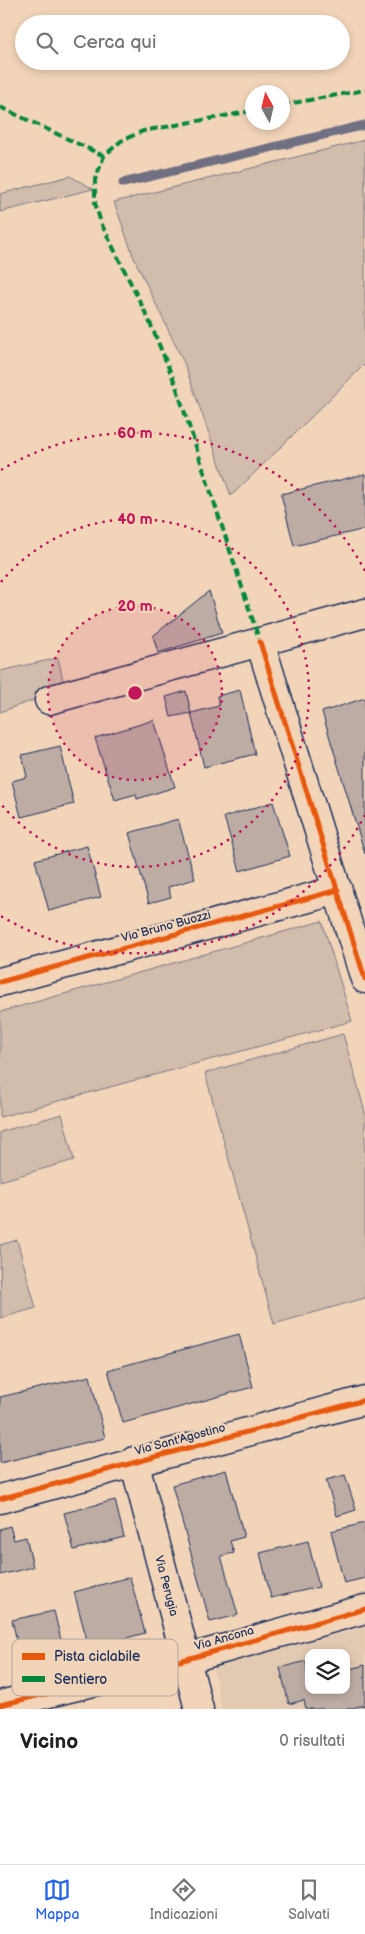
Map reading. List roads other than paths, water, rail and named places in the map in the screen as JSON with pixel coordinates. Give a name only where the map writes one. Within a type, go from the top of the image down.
[{"type":"street","points":[[49,700],[365,613]]},
{"type":"street","points":[[260,642],[365,979]]},
{"type":"street","name":"Via Bruno Buozzi","points":[[0,982],[338,890]]},
{"type":"street","name":"Via Sant'Agostino","points":[[0,1498],[365,1400]]},
{"type":"street","name":"Via Perugia","points":[[134,1461],[199,1709]]},
{"type":"street","name":"Via Ancona","points":[[178,1661],[365,1609]]},
{"type":"street","name":"Via Ancona","points":[[0,1705],[37,1696]]},
{"type":"waterway","points":[[123,183],[365,125]]}]
